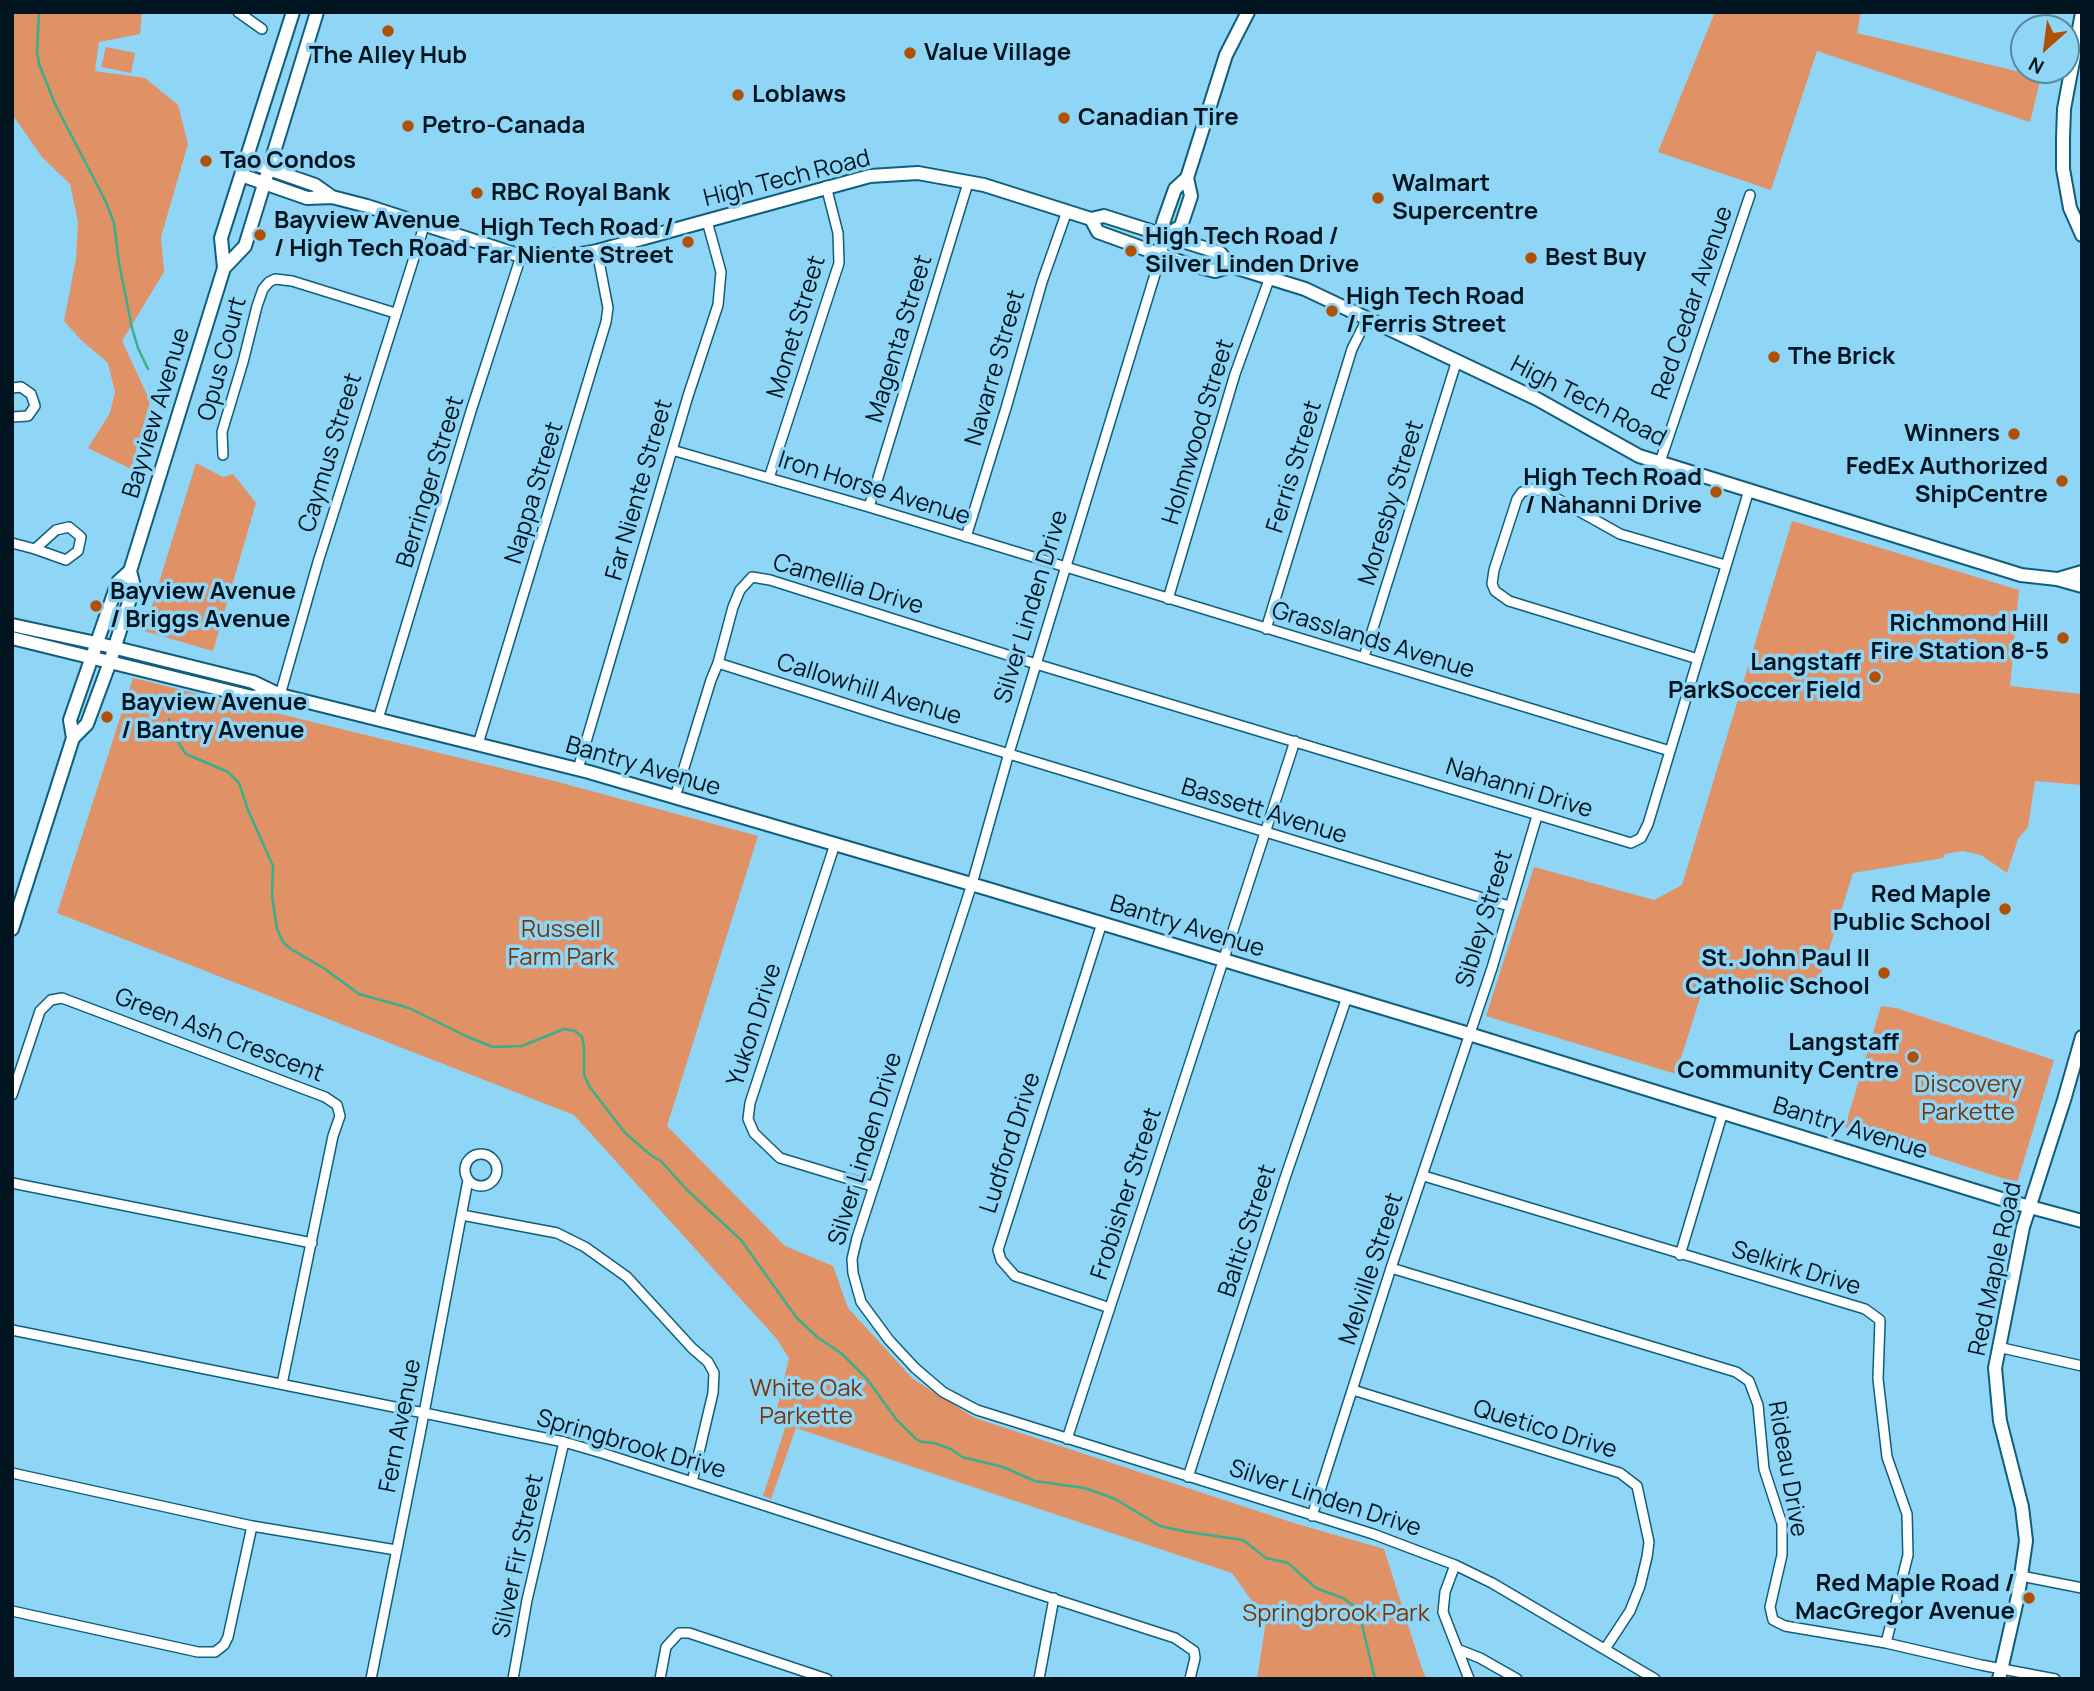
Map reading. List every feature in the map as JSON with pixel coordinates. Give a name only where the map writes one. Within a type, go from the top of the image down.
[{"type":"street","points":[[238,12],[262,29]]},
{"type":"street","name":"Bayview Avenue","points":[[12,929],[73,738],[70,720],[118,582],[130,571],[224,268],[221,238],[293,12]]},
{"type":"street","name":"Bayview Avenue","points":[[224,268],[245,246],[317,12]]},
{"type":"street","name":"Silver Linden Drive","points":[[1248,12],[1226,55],[1187,178],[1175,189],[1163,223],[1167,235],[1162,254],[1065,567],[972,884],[872,1186],[852,1259],[853,1273],[861,1302],[870,1315],[915,1368],[943,1392],[977,1409],[1373,1534],[1455,1564],[1655,1679]]},
{"type":"street","points":[[2082,13],[2064,109],[2063,138],[2063,169],[2070,208],[2082,235]]},
{"type":"street","name":"High Tech Road","points":[[246,161],[315,185],[332,197]]},
{"type":"street","name":"High Tech Road","points":[[241,176],[307,198],[332,197],[425,223],[521,256],[575,255],[597,251],[826,186],[870,176],[918,173],[968,183],[1091,219],[1104,216],[1220,253],[1231,266]]},
{"type":"street","name":"Magenta Street","points":[[869,507],[968,183]]},
{"type":"street","name":"Monet Street","points":[[769,478],[839,263],[838,233],[826,186]]},
{"type":"street","name":"Red Cedar Avenue","points":[[1660,462],[1750,195]]},
{"type":"street","name":"Navarre Street","points":[[966,537],[1042,282],[1067,211]]},
{"type":"street","name":"High Tech Road","points":[[1091,219],[1098,232],[1162,254],[1215,271],[1231,266],[1305,289],[1457,360],[1639,456],[2021,575],[2057,579],[2082,586]]},
{"type":"street","name":"Far Niente Street","points":[[578,769],[672,450],[718,305],[721,272],[707,221]]},
{"type":"street","name":"Caymus Street","points":[[277,694],[425,223]]},
{"type":"street","name":"Nappa Street","points":[[478,744],[606,322],[608,308],[597,251]]},
{"type":"street","name":"Berringer Street","points":[[378,719],[521,256]]},
{"type":"street","name":"Holmwood Street","points":[[1168,598],[1235,374],[1270,277]]},
{"type":"street","name":"Opus Court","points":[[223,455],[222,432],[257,306],[263,289],[269,282],[275,279],[292,281],[396,313]]},
{"type":"street","name":"Ferris Street","points":[[1266,629],[1350,356],[1367,319]]},
{"type":"street","name":"Moresby Street","points":[[1364,657],[1457,360]]},
{"type":"street","points":[[12,388],[22,387],[31,394],[35,406],[28,416],[12,417]]},
{"type":"street","name":"Iron Horse Avenue","points":[[672,450],[1065,567]]},
{"type":"street","points":[[1698,659],[1509,601],[1495,591],[1492,584],[1494,570],[1517,499],[1522,492],[1533,489],[1545,492],[1620,534],[1725,565]]},
{"type":"street","name":"Nahanni Drive","points":[[1036,664],[1631,843],[1641,838],[1648,824],[1749,490]]},
{"type":"street","points":[[12,543],[66,560],[78,551],[81,537],[69,527],[55,530],[35,550]]},
{"type":"street","name":"Grasslands Avenue","points":[[1065,567],[1670,751]]},
{"type":"street","name":"Bayview Avenue","points":[[73,738],[87,724],[110,662],[134,586],[130,571]]},
{"type":"street","name":"High Tech Road","points":[[2057,579],[2082,572]]},
{"type":"street","name":"Camellia Drive","points":[[675,797],[736,597],[752,578],[770,580],[1036,664]]},
{"type":"street","name":"Bantry Avenue","points":[[12,625],[253,682],[277,694],[578,769],[1102,923],[2082,1221]]},
{"type":"street","name":"Bantry Avenue","points":[[12,638],[252,697],[277,694]]},
{"type":"street","name":"Callowhill Avenue","points":[[718,663],[1009,753]]},
{"type":"street","name":"Frobisher Street","points":[[1067,1439],[1295,741]]},
{"type":"street","name":"Bassett Avenue","points":[[1009,753],[1509,906]]},
{"type":"street","name":"Sibley Street","points":[[1469,1034],[1492,968],[1536,816]]},
{"type":"street","name":"Yukon Drive","points":[[835,844],[766,1051],[750,1103],[748,1119],[754,1133],[780,1158],[872,1186]]},
{"type":"street","name":"Ludford Drive","points":[[1102,923],[998,1250],[1001,1260],[1015,1276],[1110,1308]]},
{"type":"street","name":"Baltic Street","points":[[1188,1477],[1347,997]]},
{"type":"street","name":"Green Ash Crescent","points":[[12,1095],[40,1011],[51,1000],[62,998],[326,1097],[337,1105],[340,1116],[333,1136],[282,1384]]},
{"type":"street","name":"Melville Street","points":[[1312,1516],[1469,1034]]},
{"type":"street","name":"Red Maple Road","points":[[2000,1674],[2026,1541],[2022,1507],[2000,1422],[1995,1368],[2029,1207],[2082,1037]]},
{"type":"street","points":[[1680,1255],[1723,1112]]},
{"type":"street","name":"Selkirk Drive","points":[[1424,1176],[1865,1309],[1880,1320],[1878,1379],[1887,1457],[1907,1514],[1908,1555],[1886,1643]]},
{"type":"street","name":"Fern Avenue","points":[[370,1679],[468,1180]]},
{"type":"street","points":[[12,1184],[312,1243]]},
{"type":"street","points":[[462,1215],[557,1233],[584,1247],[627,1277],[691,1348],[708,1362],[714,1373],[713,1393],[692,1482]]},
{"type":"street","name":"Rideau Drive","points":[[1391,1268],[1736,1372],[1749,1381],[1758,1405],[1764,1469],[1782,1524],[1782,1555],[1770,1607],[1773,1620],[1785,1626],[1886,1643],[2000,1674],[2055,1679]]},
{"type":"street","name":"Springbrook Drive","points":[[12,1330],[564,1442],[1182,1641],[1194,1651],[1190,1679]]},
{"type":"street","points":[[1998,1347],[2082,1366]]},
{"type":"street","name":"Quetico Drive","points":[[1353,1390],[1620,1473],[1637,1486],[1649,1542],[1647,1557],[1630,1611],[1605,1649]]},
{"type":"street","name":"Silver Fir Street","points":[[513,1679],[527,1600],[564,1442]]},
{"type":"street","points":[[12,1473],[252,1526],[397,1550]]},
{"type":"street","points":[[12,1611],[198,1652],[215,1652],[224,1645],[228,1637],[252,1526]]},
{"type":"street","points":[[1455,1564],[1445,1592],[1443,1612],[1469,1679]]},
{"type":"street","points":[[2021,1576],[2082,1588]]},
{"type":"street","points":[[1039,1679],[1054,1598]]},
{"type":"street","points":[[660,1679],[666,1647],[679,1633],[689,1633],[827,1679]]},
{"type":"street","points":[[1457,1649],[1480,1658],[1517,1679]]},
{"type":"green space","points":[[12,12],[142,12],[140,34],[99,42],[95,71],[145,78],[178,105],[188,144],[161,237],[164,272],[122,341],[150,401],[131,469],[88,448],[110,413],[115,392],[108,363],[64,321],[76,259],[78,222],[70,184],[42,157],[12,114]]},
{"type":"green space","points":[[1715,12],[1861,12],[1857,33],[2010,70],[2010,84],[2039,84],[2030,122],[1817,51],[1771,190],[1658,152]]},
{"type":"green space","points":[[106,47],[135,53],[131,73],[101,67]]},
{"type":"green space","points":[[196,463],[223,477],[233,474],[256,503],[213,651],[144,631]]},
{"type":"green space","points":[[1792,521],[2019,590],[2010,686],[2082,694],[2082,785],[2035,781],[2028,827],[2018,839],[2007,873],[1981,855],[1963,851],[1945,854],[1943,858],[1853,873],[1814,997],[1769,982],[1747,989],[1706,979],[1676,1074],[1486,1016],[1534,867],[1654,900],[1682,885]]},
{"type":"green space","name":"Russell Farm Park","points":[[133,678],[558,782],[758,836],[667,1126],[785,1246],[833,1266],[848,1308],[913,1379],[975,1418],[1297,1524],[1384,1549],[1427,1679],[1257,1679],[1266,1621],[1232,1573],[796,1428],[771,1499],[763,1496],[786,1425],[774,1421],[789,1358],[776,1338],[574,1115],[57,913]]},
{"type":"green space","name":"Discovery Parkette","points":[[1881,1006],[1896,1008],[2054,1060],[2017,1183],[1845,1127]]},
{"type":"waterway","points":[[39,12],[39,64],[55,104],[106,202],[114,223],[132,328],[148,369]]},
{"type":"waterway","points":[[169,719],[172,733],[186,754],[228,772],[239,783],[273,866],[272,896],[277,929],[283,942],[291,949],[359,994],[409,1008],[493,1047],[522,1046],[564,1029],[575,1031],[582,1037],[584,1075],[589,1086],[625,1133],[661,1161],[686,1189],[741,1240],[796,1317],[817,1337],[841,1353],[867,1379],[896,1419],[916,1439],[951,1449],[962,1457],[1003,1467],[1035,1481],[1084,1488],[1099,1493],[1115,1499],[1160,1526],[1243,1540],[1266,1558],[1288,1563],[1316,1588],[1343,1598],[1354,1606],[1361,1621],[1375,1679]]},
{"type":"place","name":"The Alley Hub","points":[[388,31]]},
{"type":"place","name":"Value Village","points":[[910,53]]},
{"type":"place","name":"Loblaws","points":[[738,95]]},
{"type":"place","name":"Canadian Tire","points":[[1064,118]]},
{"type":"place","name":"Petro-Canada","points":[[408,126]]},
{"type":"place","name":"Tao Condos","points":[[206,161]]},
{"type":"place","name":"RBC Royal Bank","points":[[477,193]]},
{"type":"place","name":"Walmart Supercentre","points":[[1378,198]]},
{"type":"place","name":"Bayview Avenue / High Tech Road","points":[[260,235]]},
{"type":"place","name":"High Tech Road / Far Niente Street","points":[[688,242]]},
{"type":"place","name":"High Tech Road / Silver Linden Drive","points":[[1131,251]]},
{"type":"place","name":"Best Buy","points":[[1531,258]]},
{"type":"place","name":"High Tech Road / Ferris Street","points":[[1332,311]]},
{"type":"place","name":"The Brick","points":[[1774,357]]},
{"type":"place","name":"Winners","points":[[2014,434]]},
{"type":"place","name":"FedEx Authorized ShipCentre","points":[[2062,481]]},
{"type":"place","name":"High Tech Road / Nahanni Drive","points":[[1716,492]]},
{"type":"place","name":"Bayview Avenue / Briggs Avenue","points":[[96,606]]},
{"type":"place","name":"Richmond Hill Fire Station 8-5","points":[[2063,638]]},
{"type":"place","name":"Langstaff ParkSoccer Field","points":[[1875,677]]},
{"type":"place","name":"Bayview Avenue / Bantry Avenue","points":[[107,717]]},
{"type":"place","name":"Red Maple Public School","points":[[2005,909]]},
{"type":"place","name":"St. John Paul II Catholic School","points":[[1884,973]]},
{"type":"place","name":"Langstaff Community Centre","points":[[1913,1057]]},
{"type":"place","name":"Red Maple Road / MacGregor Avenue","points":[[2029,1598]]},
{"type":"park label","name":"White Oak Parkette","points":[[806,1403]]},
{"type":"park label","name":"Springbrook Park","points":[[1336,1614]]}]
